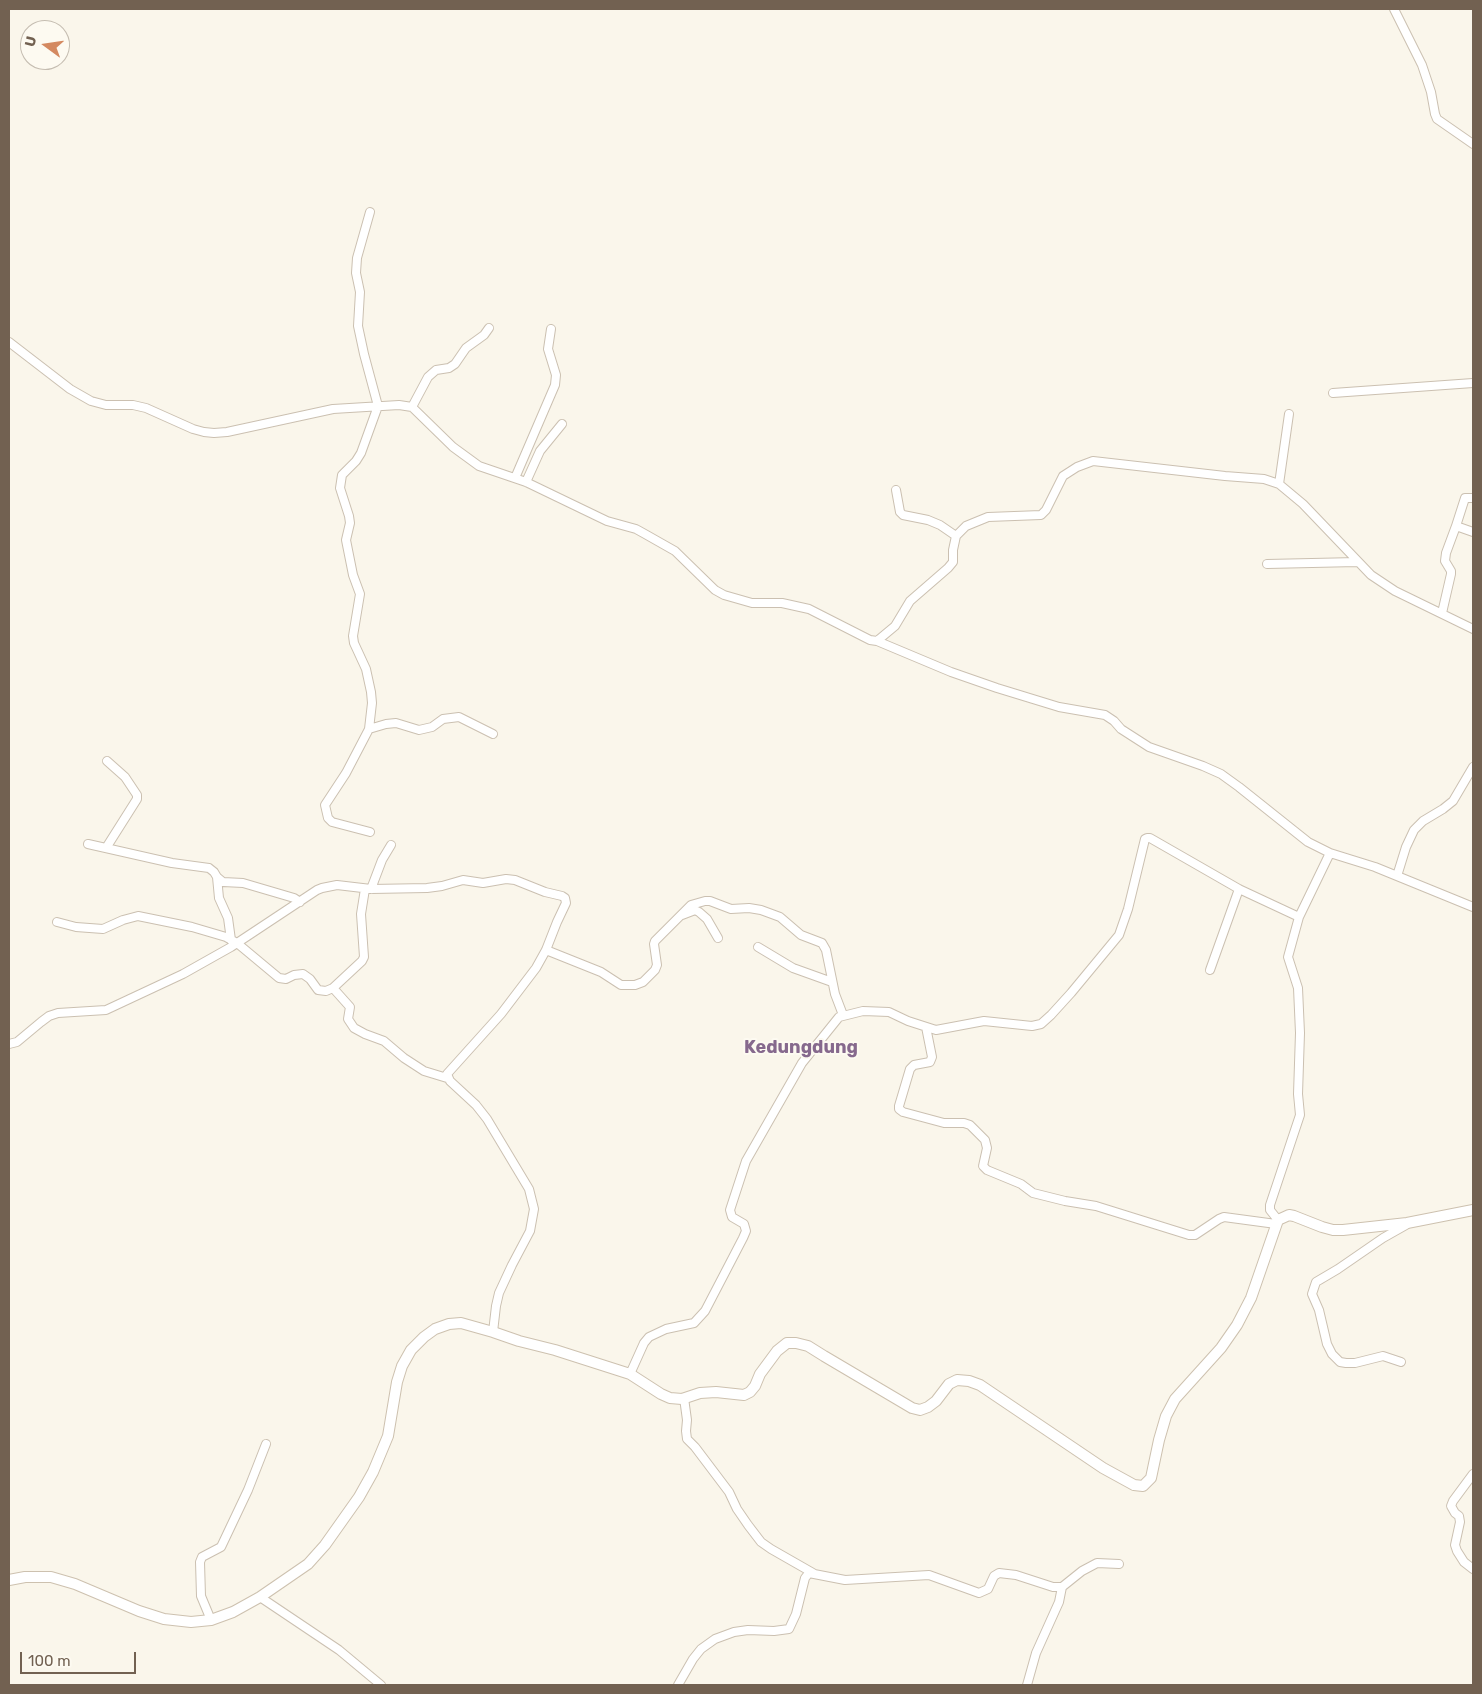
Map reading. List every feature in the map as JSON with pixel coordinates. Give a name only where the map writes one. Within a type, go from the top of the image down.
[{"type":"street","points":[[1394,9],[1422,65],[1437,119],[1473,144]]},
{"type":"street","points":[[370,212],[357,258],[356,273],[360,292],[358,326],[378,406],[361,453],[342,476],[340,488],[350,516],[346,540],[353,576],[360,594],[353,636],[354,644],[366,669],[372,703],[369,728],[346,773],[326,805],[328,818],[332,822],[370,832]]},
{"type":"street","points":[[412,407],[428,376],[436,370],[449,368],[455,364],[466,348],[484,335],[489,328]]},
{"type":"street","points":[[515,478],[555,386],[556,374],[548,349],[551,329]]},
{"type":"street","points":[[9,342],[70,389],[91,401],[106,405],[133,405],[146,408],[204,432],[227,432],[333,409],[378,406],[412,407],[453,447],[479,466],[526,482],[607,521],[636,529],[675,552],[715,590],[724,595],[752,603],[782,604],[809,609],[864,637],[951,672],[1059,707],[1105,715],[1121,729],[1149,747],[1221,774],[1308,842],[1330,853],[1375,867],[1473,907]]},
{"type":"street","points":[[1333,393],[1473,384]]},
{"type":"street","points":[[1279,484],[1289,414]]},
{"type":"street","points":[[526,482],[540,451],[562,424]]},
{"type":"street","points":[[877,641],[895,626],[910,601],[953,562],[956,536],[966,526],[988,517],[1041,515],[1046,510],[1063,476],[1077,467],[1093,461],[1264,479],[1279,484],[1302,504],[1338,540],[1356,562],[1371,575],[1395,592],[1473,629]]},
{"type":"street","points":[[896,490],[900,512],[903,515],[928,520],[940,525],[956,536]]},
{"type":"street","points":[[1442,613],[1451,574],[1445,561],[1446,553],[1465,498],[1473,498]]},
{"type":"street","points":[[1456,526],[1473,532]]},
{"type":"street","points":[[1267,564],[1356,562]]},
{"type":"street","points":[[369,728],[396,723],[419,730],[432,727],[444,719],[459,717],[493,734]]},
{"type":"street","points":[[106,848],[137,799],[137,795],[125,777],[107,761]]},
{"type":"street","points":[[1397,876],[1406,847],[1414,830],[1423,821],[1452,801],[1473,767]]},
{"type":"street","points":[[630,1374],[644,1342],[649,1337],[666,1329],[694,1323],[705,1311],[746,1231],[744,1224],[732,1217],[730,1210],[746,1162],[802,1063],[835,1021],[843,1015],[863,1012],[889,1012],[936,1030],[984,1022],[1032,1026],[1040,1024],[1051,1016],[1119,935],[1147,838],[1239,889],[1299,918]]},
{"type":"street","points":[[88,844],[172,863],[199,865],[209,868],[224,882],[243,883],[294,898],[300,902]]},
{"type":"street","points":[[57,922],[76,927],[103,929],[138,916],[192,927],[234,941],[279,978],[286,979],[294,974],[303,974],[310,979],[318,990],[326,991],[333,988],[364,957],[361,914],[368,889],[391,845]]},
{"type":"street","points":[[1277,1222],[1270,1210],[1270,1205],[1300,1115],[1298,1094],[1300,1033],[1298,988],[1288,957],[1299,918],[1330,853]]},
{"type":"street","points":[[217,877],[219,898],[228,918],[234,941]]},
{"type":"street","points":[[9,1044],[17,1042],[41,1022],[58,1013],[98,1012],[111,1009],[208,961],[234,941],[317,890],[327,886],[368,889],[427,888],[464,880],[483,883],[506,879],[515,880],[545,892],[562,896],[565,898],[566,903],[546,950],[536,968],[501,1014],[448,1072],[447,1078]]},
{"type":"street","points":[[1210,970],[1239,889]]},
{"type":"street","points":[[546,950],[601,972],[621,985],[635,985],[643,982],[653,974],[657,965],[655,941],[691,906],[710,901],[730,909],[749,908],[761,910],[780,917],[801,935],[822,943],[826,950],[832,982],[843,1015]]},
{"type":"street","points":[[679,916],[695,910],[699,912],[707,919],[718,938]]},
{"type":"street","points":[[758,947],[793,968],[832,982]]},
{"type":"street","points":[[333,988],[350,1007],[348,1019],[354,1028],[384,1042],[424,1071],[447,1078],[476,1105],[487,1119],[529,1189],[534,1209],[530,1231],[499,1293],[493,1332]]},
{"type":"street","points":[[926,1027],[932,1057],[930,1062],[914,1065],[910,1070],[899,1109],[903,1112],[944,1123],[964,1123],[970,1125],[985,1140],[987,1148],[983,1166],[987,1170],[1020,1184],[1033,1192],[1065,1201],[1096,1206],[1189,1235],[1195,1235],[1219,1218],[1224,1217],[1277,1222]]},
{"type":"street","points":[[9,1580],[25,1577],[51,1577],[74,1584],[139,1611],[164,1619],[191,1622],[211,1620],[233,1612],[260,1597],[308,1564],[325,1545],[359,1497],[384,1448],[390,1426],[397,1382],[402,1366],[411,1350],[435,1329],[449,1324],[461,1323],[630,1374],[670,1398],[684,1398],[700,1393],[716,1392],[744,1395],[755,1386],[760,1374],[777,1351],[787,1343],[796,1342],[808,1346],[912,1408],[920,1410],[936,1401],[949,1384],[957,1380],[969,1381],[980,1385],[1103,1468],[1134,1485],[1143,1486],[1151,1478],[1166,1416],[1175,1398],[1221,1348],[1237,1325],[1251,1298],[1277,1222],[1282,1217],[1294,1216],[1333,1230],[1409,1223],[1473,1210]]},
{"type":"street","points":[[1401,1362],[1383,1356],[1355,1363],[1340,1362],[1326,1344],[1320,1310],[1312,1294],[1316,1282],[1409,1223]]},
{"type":"street","points":[[684,1398],[687,1438],[729,1492],[737,1509],[748,1525],[762,1542],[771,1549],[813,1573],[832,1579],[844,1580],[929,1575],[979,1593],[988,1589],[994,1576],[1003,1572],[1046,1585],[1062,1587]]},
{"type":"street","points":[[211,1620],[202,1596],[200,1562],[202,1558],[221,1547],[248,1490],[266,1444]]},
{"type":"street","points":[[1473,1474],[1451,1506],[1459,1516],[1460,1522],[1455,1545],[1457,1552],[1473,1570]]},
{"type":"street","points":[[1027,1685],[1036,1653],[1059,1602],[1062,1587],[1082,1571],[1097,1563],[1119,1564]]},
{"type":"street","points":[[678,1685],[701,1649],[715,1639],[734,1632],[748,1630],[774,1631],[789,1629],[796,1614],[806,1575],[813,1573]]},
{"type":"street","points":[[260,1597],[297,1624],[339,1650],[381,1685]]},
{"type":"district","name":"Kedungdung","points":[[801,1048]]}]
